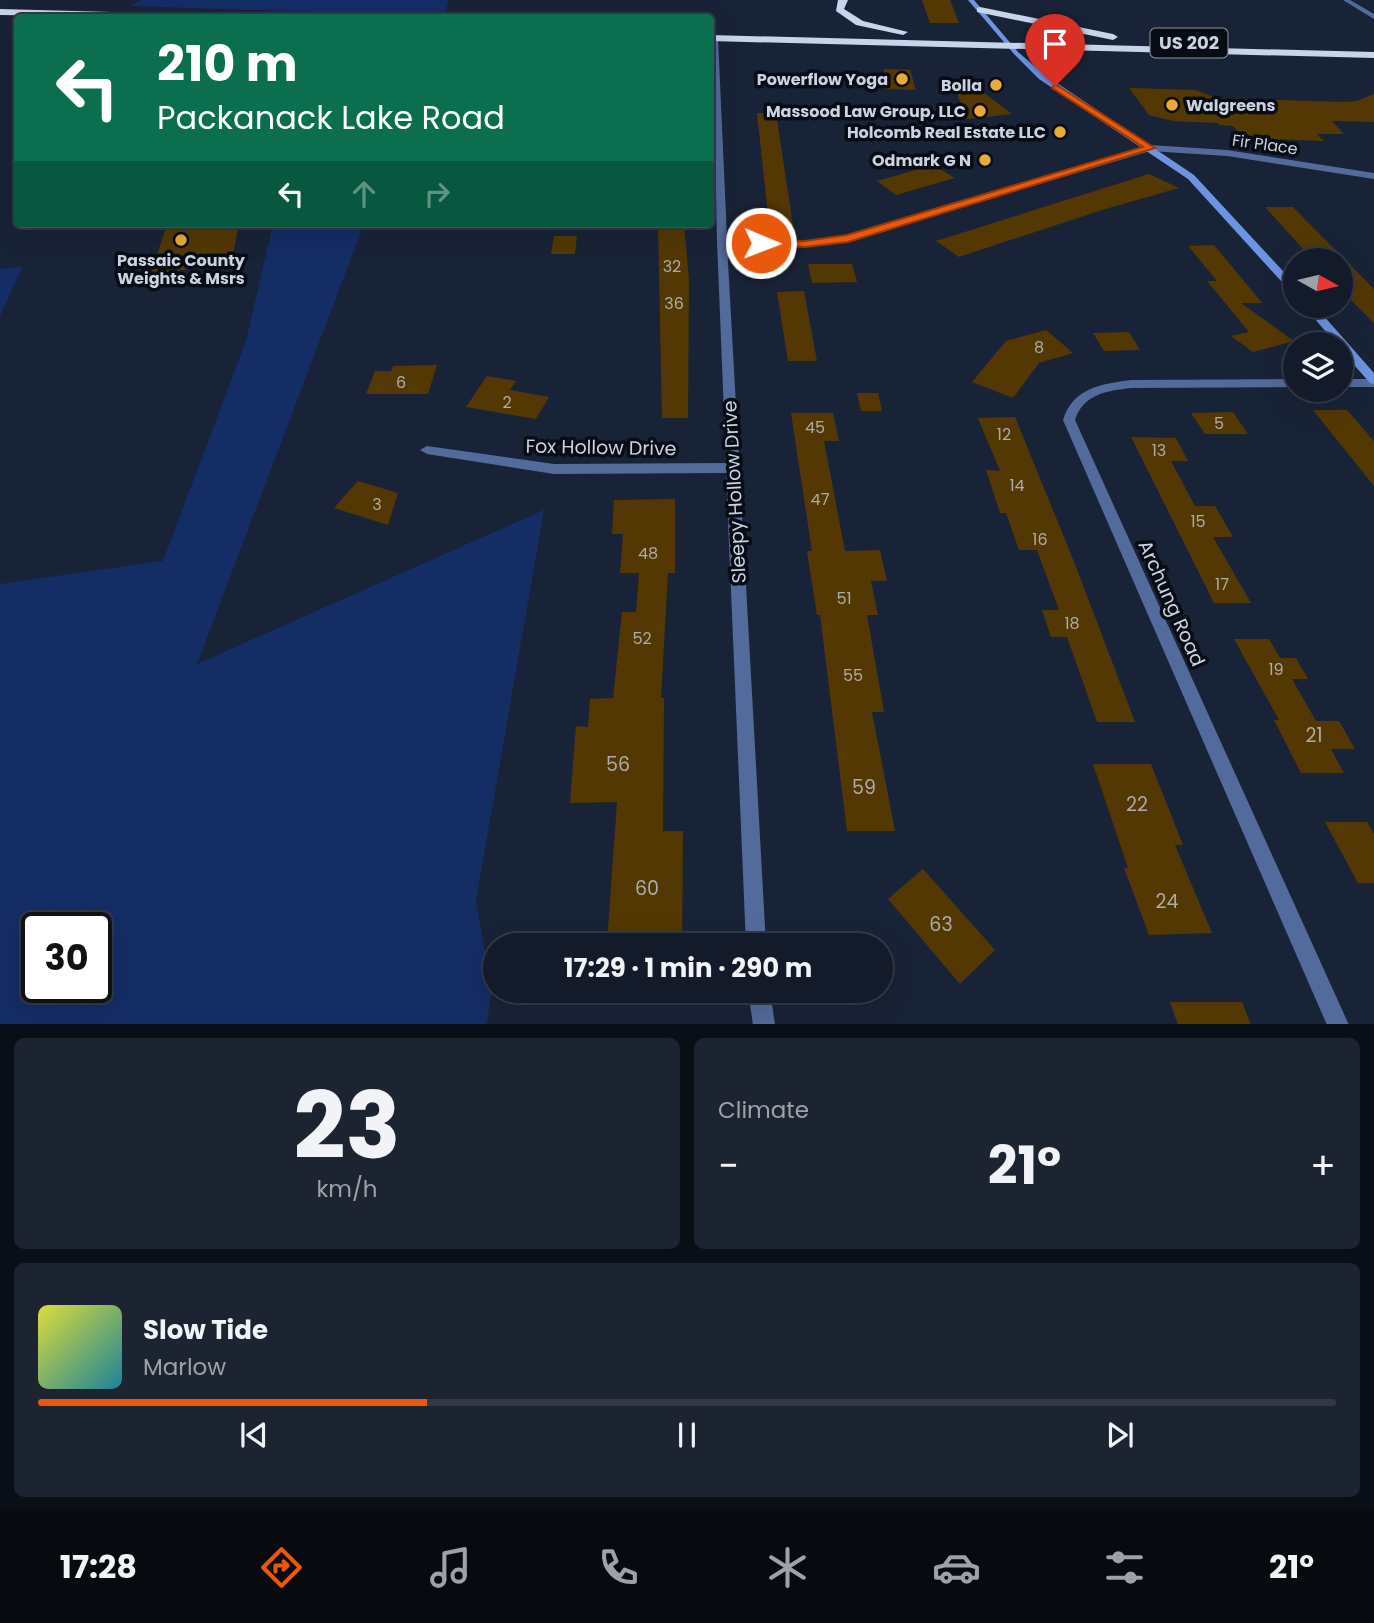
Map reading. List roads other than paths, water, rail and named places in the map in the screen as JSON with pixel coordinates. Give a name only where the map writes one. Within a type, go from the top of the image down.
[{"type":"highway","points":[[843,0],[839,6],[841,12],[853,21],[922,36]]},
{"type":"highway","points":[[981,10],[1072,31],[1164,42]]},
{"type":"highway","points":[[0,12],[74,14]]},
{"type":"highway","name":"US 202","points":[[714,36],[922,36],[1007,42],[1164,42],[1374,47]]},
{"type":"highway","name":"US 202","points":[[714,36],[1007,42],[1374,55]]},
{"type":"street","points":[[971,0],[1042,77],[1150,148],[1204,190],[1283,277]]},
{"type":"street","points":[[1346,0],[1374,17]]},
{"type":"street","name":"Sleepy Hollow Drive","points":[[714,77],[755,933]]},
{"type":"street","name":"Fir Place","points":[[722,242],[805,244],[848,238],[1150,148],[1175,147],[1238,154],[1374,176]]},
{"type":"street","points":[[1319,318],[1374,381]]},
{"type":"street","points":[[1353,382],[1374,381]]},
{"type":"street","name":"Archung Road","points":[[1283,383],[1110,386],[1079,399],[1071,408],[1069,419],[1338,1024]]},
{"type":"street","name":"Fox Hollow Drive","points":[[426,450],[554,469],[733,468]]},
{"type":"street","points":[[761,1003],[764,1024]]},
{"type":"place","name":"Powerflow Yoga","points":[[902,79]]},
{"type":"place","name":"Bolla","points":[[996,85]]},
{"type":"place","name":"Walgreens","points":[[1172,105]]},
{"type":"place","name":"Massood Law Group, LLC","points":[[980,111]]},
{"type":"place","name":"Holcomb Real Estate LLC","points":[[1060,132]]},
{"type":"place","name":"Odmark G N","points":[[985,160]]},
{"type":"place","name":"Passaic County Weights & Msrs","points":[[181,240]]}]
